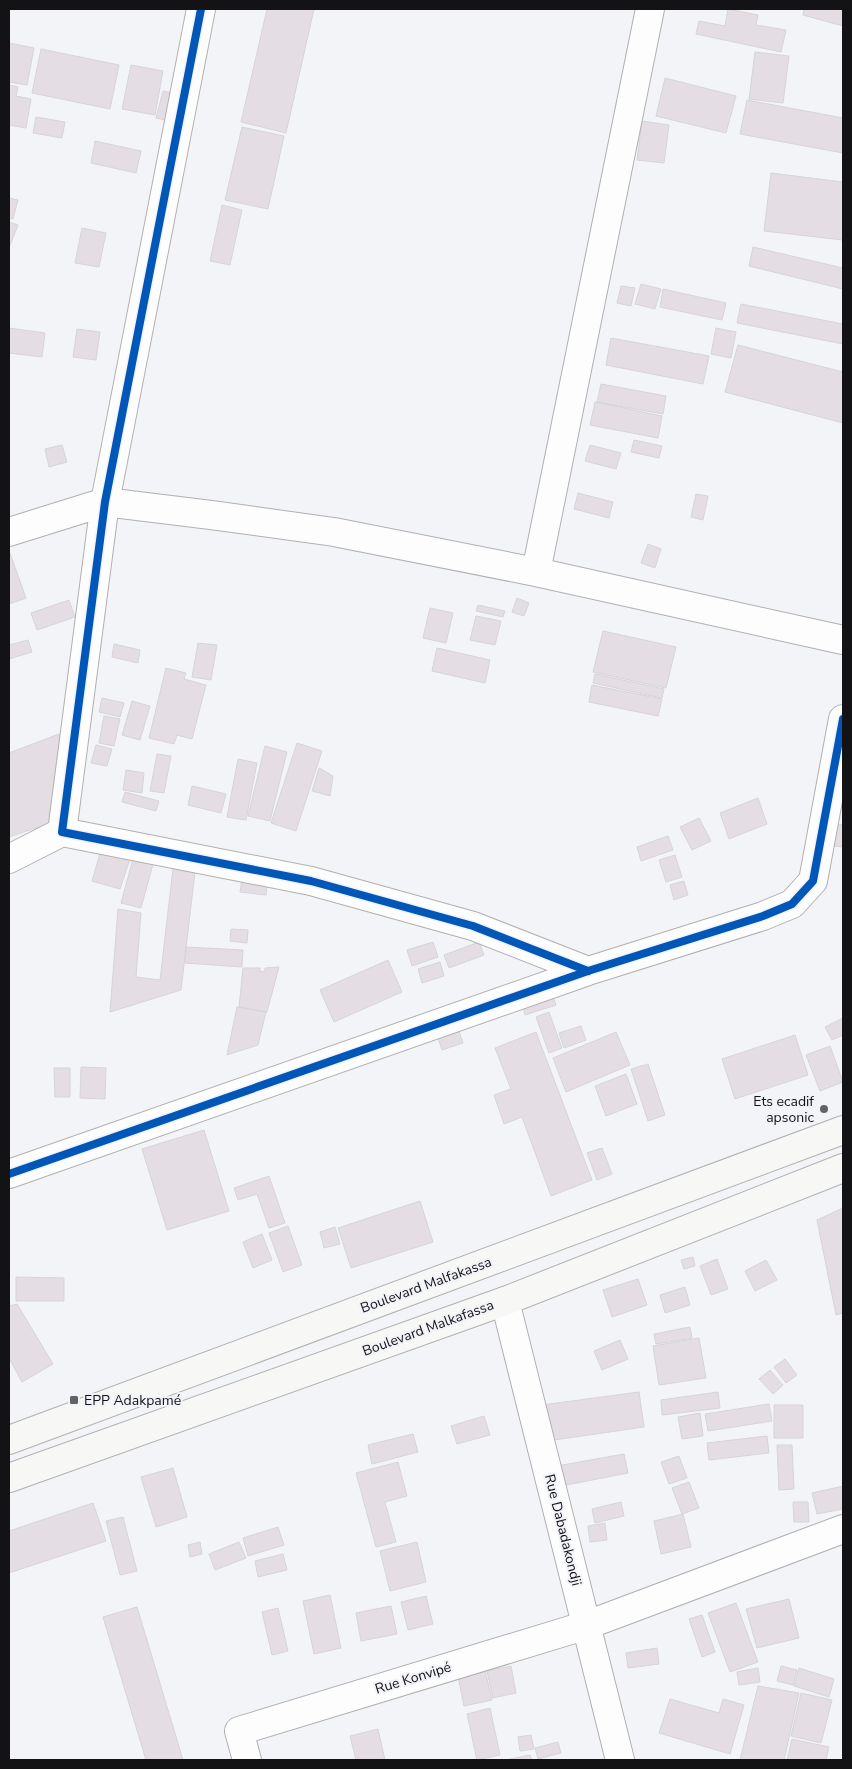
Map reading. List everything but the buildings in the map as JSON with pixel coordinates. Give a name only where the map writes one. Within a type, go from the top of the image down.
[{"type":"main road","name":"Boulevard Malfakassa","points":[[9,1440],[843,1130]]},
{"type":"main road","name":"Boulevard Malkafassa","points":[[9,1478],[505,1301],[843,1168]]},
{"type":"street","points":[[62,832],[104,502],[201,9]]},
{"type":"street","points":[[536,572],[650,9]]},
{"type":"street","points":[[9,532],[104,502],[311,528],[536,572],[843,640]]},
{"type":"street","points":[[9,1174],[588,970],[763,916],[792,904],[813,881],[843,719]]},
{"type":"street","points":[[9,859],[62,832],[320,883],[473,926],[588,970]]},
{"type":"street","name":"Rue Dabadakondji","points":[[505,1301],[620,1760]]},
{"type":"street","name":"Rue Konvipé","points":[[247,1760],[239,1731],[587,1625],[843,1529]]},
{"type":"cycle path","points":[[201,9],[105,502],[62,832],[311,881],[473,926],[588,971]]},
{"type":"cycle path","points":[[9,1174],[588,971],[763,916],[792,904],[813,881],[843,719]]},
{"type":"place","name":"Ets ecadif apsonic","points":[[824,1109]]},
{"type":"place","name":"EPP Adakpamé","points":[[74,1400]]}]
